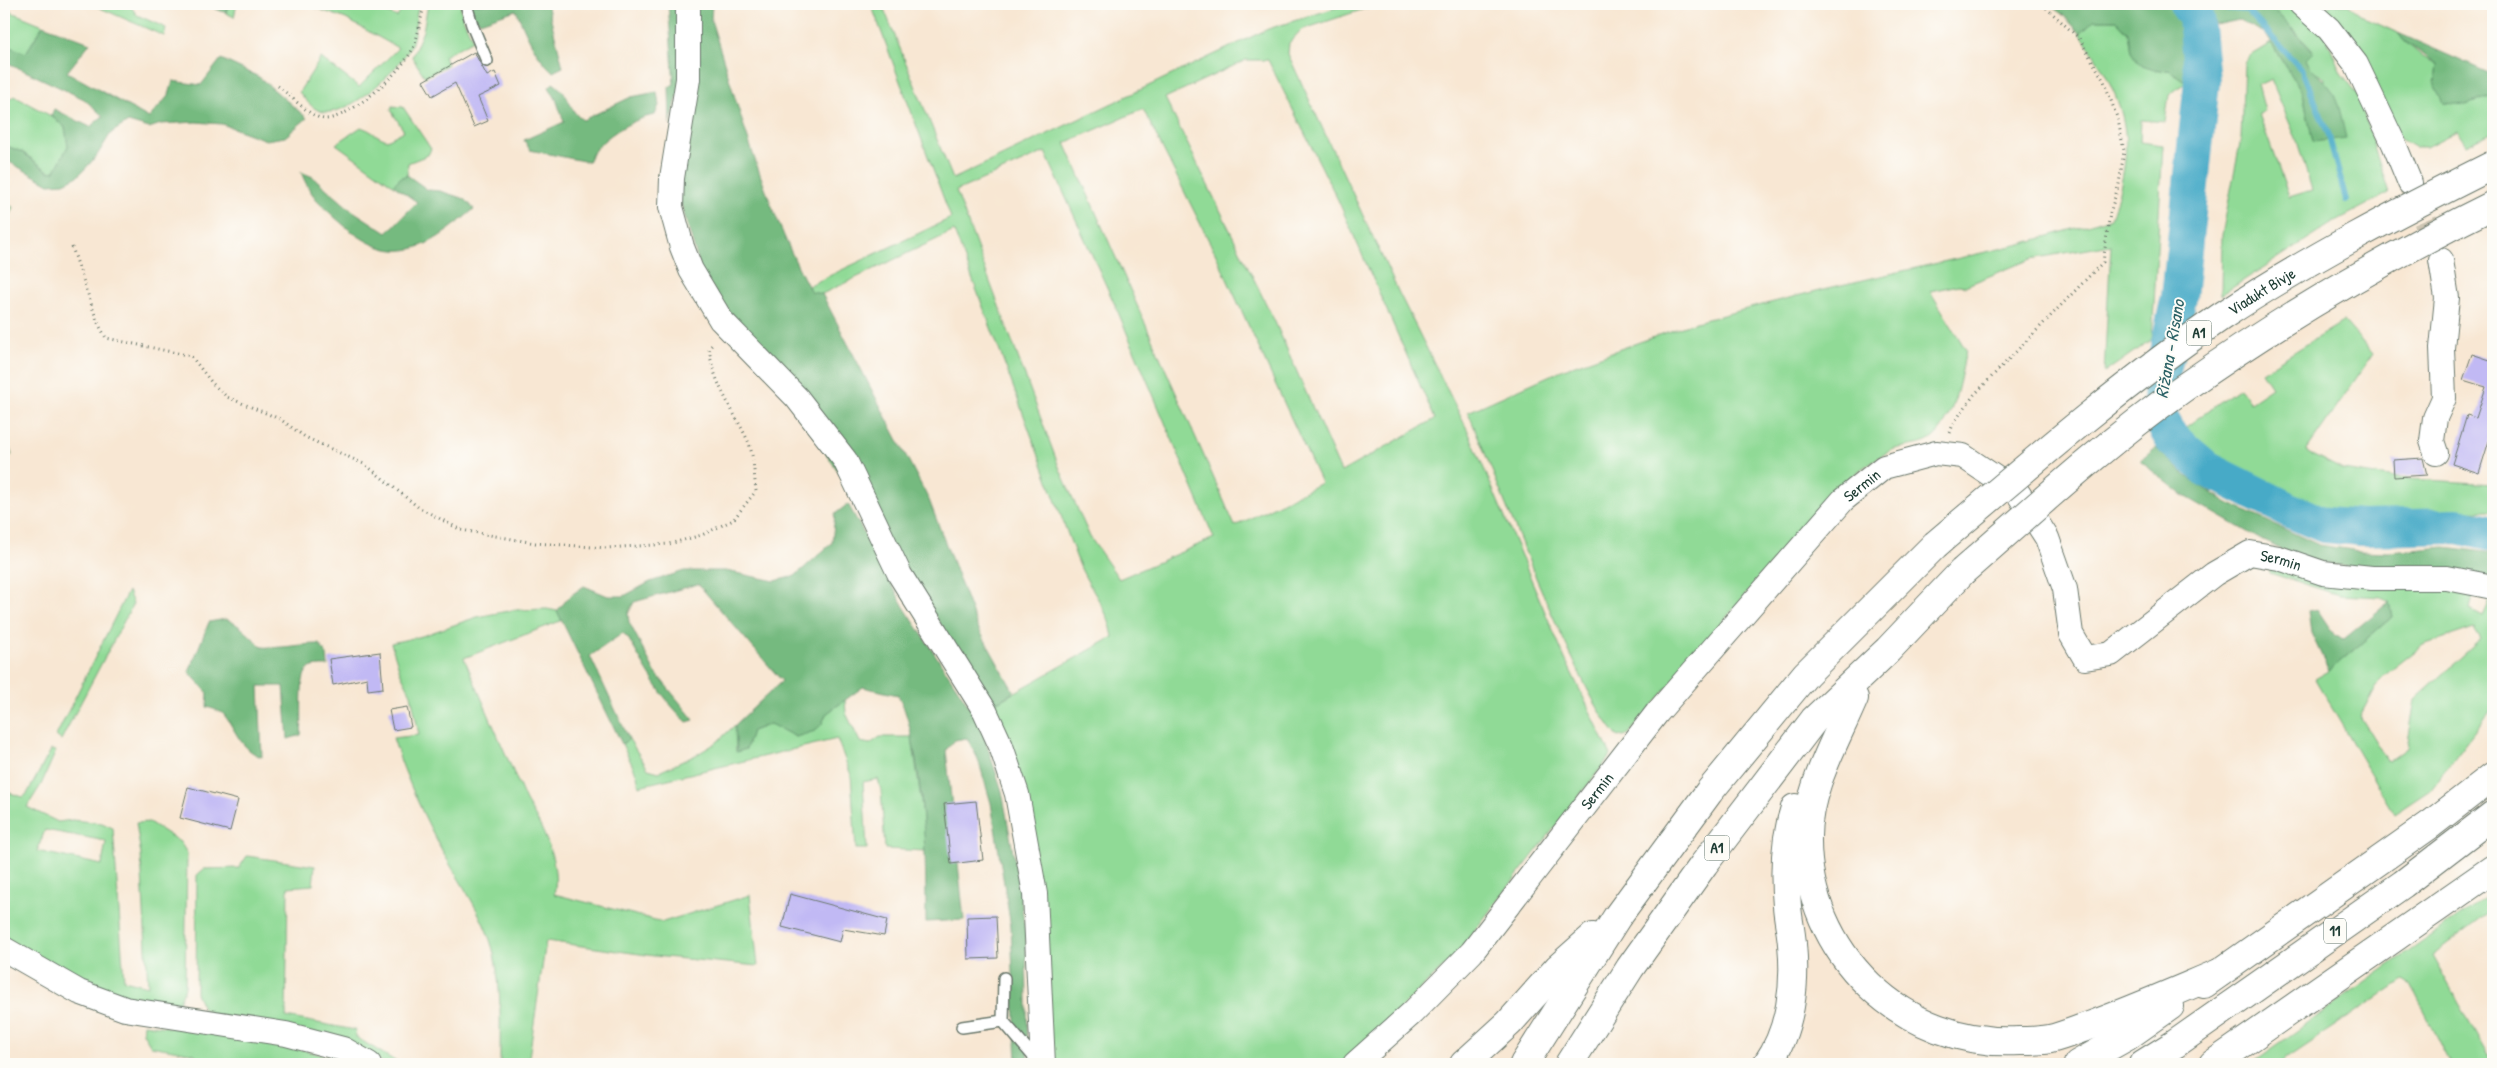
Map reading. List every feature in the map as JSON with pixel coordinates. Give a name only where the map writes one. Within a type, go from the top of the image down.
[{"type":"main road","name":"Viadukt Bivje","points":[[1617,916],[1709,792],[1806,674],[1935,545],[2112,398],[2223,316],[2339,247],[2424,200],[2493,165]]},
{"type":"main road","name":"A1","points":[[1569,1064],[1636,960],[1704,864],[1814,720],[1888,650],[1962,572],[2072,475],[2181,390],[2330,294],[2443,230],[2493,205]]},
{"type":"main road","points":[[1767,1064],[1787,1026],[1793,985],[1792,944],[1787,905],[1786,858],[1792,819],[1806,775],[1854,698],[1888,650]]},
{"type":"main road","points":[[1854,698],[1813,795],[1807,835],[1809,873],[1816,902],[1830,937],[1847,962],[1871,987],[1901,1011],[1962,1037],[2002,1042],[2050,1040],[2108,1019],[2219,973]]},
{"type":"main road","name":"11","points":[[2078,1064],[2126,1036],[2219,973],[2431,824],[2493,776]]},
{"type":"main road","name":"11","points":[[2143,1064],[2175,1044],[2403,884],[2493,815]]},
{"type":"main road","points":[[2213,1064],[2493,869]]},
{"type":"main road","name":"A1","points":[[1524,1064],[1617,916]]},
{"type":"main road","points":[[1464,1064],[1509,1023],[1558,968],[1617,916]]},
{"type":"main road","points":[[2153,1064],[2175,1044]]},
{"type":"street","points":[[688,4],[688,79],[672,178],[671,206],[690,270],[721,320],[797,398],[845,460],[900,576],[985,711],[1001,746],[1016,794],[1035,894],[1042,1064]]},
{"type":"street","points":[[2301,4],[2329,29],[2356,64],[2394,144],[2410,183]]},
{"type":"street","points":[[2436,454],[2432,441],[2435,418],[2444,398],[2442,348],[2447,298],[2442,260]]},
{"type":"street","name":"Sermin","points":[[1356,1064],[1412,1013],[1472,952],[1657,713],[1843,500],[1884,468],[1936,453],[1963,456],[2018,493],[2047,538],[2064,589],[2071,634],[2085,658],[2112,654],[2214,574],[2250,553],[2279,558],[2323,573],[2372,578],[2447,578],[2493,587]]},
{"type":"street","points":[[4,949],[79,992],[125,1009],[286,1034],[343,1049],[369,1064]]},
{"type":"lane","points":[[466,4],[472,25],[487,61]]},
{"type":"lane","points":[[1004,978],[1003,1021],[1042,1064]]},
{"type":"lane","points":[[962,1027],[1003,1021]]},
{"type":"path","points":[[278,86],[312,115],[325,119],[343,112],[368,98],[396,73],[413,50],[425,4]]},
{"type":"path","points":[[1944,454],[1953,424],[1974,395],[2103,262],[2110,214],[2124,151],[2118,120],[2104,81],[2079,38],[2042,4]]},
{"type":"path","points":[[72,247],[97,321],[106,338],[191,356],[212,383],[227,397],[280,419],[305,436],[366,465],[418,507],[461,530],[535,543],[607,548],[669,544],[702,535],[733,520],[756,491],[749,443],[719,389],[711,363],[709,348],[729,329]]},
{"type":"path","points":[[2289,1064],[2296,1060]]},
{"type":"green space","points":[[91,4],[122,4],[131,7],[137,15],[166,28],[164,36]]},
{"type":"green space","points":[[204,4],[228,4],[226,13]]},
{"type":"green space","points":[[228,4],[237,4],[234,17],[226,13]]},
{"type":"green space","points":[[305,4],[367,4],[397,17],[406,4],[419,4],[411,45],[397,66],[361,98],[336,111],[325,112],[314,108],[299,92],[321,58],[359,87],[398,48],[346,19]]},
{"type":"green space","points":[[428,4],[460,4],[463,18],[473,40],[444,56],[447,65],[425,77],[412,57],[423,31]]},
{"type":"green space","points":[[469,4],[547,4],[563,67],[553,72],[541,59],[531,43],[516,10],[480,22],[471,13]]},
{"type":"green space","points":[[668,4],[680,4],[681,84],[670,124],[669,87],[674,84]]},
{"type":"green space","points":[[696,4],[712,4],[711,20],[743,124],[780,227],[795,260],[811,292],[822,294],[929,500],[977,626],[1014,692],[994,704],[748,337],[702,274],[679,197]]},
{"type":"green space","points":[[871,4],[882,4],[953,179],[1268,29],[1348,4],[1379,4],[1301,30],[1289,43],[1288,54],[1398,291],[1468,431],[1565,659],[1611,755],[1454,957],[1342,1064],[1053,1064],[1013,747],[994,704],[1113,637],[1111,626],[1077,559],[954,231],[822,294],[811,292],[808,286],[951,218]],"holes":[[[1246,60],[1268,60],[1338,200],[1435,419],[1341,472],[1275,322],[1165,98]],[[1143,109],[1216,255],[1321,483],[1235,526],[1065,143]],[[1045,152],[1115,305],[1214,538],[1119,579],[1090,537],[1059,467],[956,191]]]},
{"type":"green space","points":[[2048,4],[2170,4],[2181,23],[2186,41],[2186,82],[2169,70],[2160,71],[2139,64],[2131,52],[2128,33],[2116,20],[2094,20],[2080,33],[2062,14]]},
{"type":"green space","points":[[2202,4],[2269,4],[2313,52],[2306,59],[2311,68],[2333,92],[2346,138],[2313,142],[2303,93],[2265,33],[2239,20],[2216,25]]},
{"type":"green space","points":[[2269,4],[2287,4],[2326,36],[2341,73],[2357,93],[2389,193],[2334,222],[2221,295],[2222,235],[2241,138],[2244,63],[2251,55],[2271,43],[2303,93],[2313,142],[2324,78],[2310,69],[2306,59],[2313,51]],"holes":[[[2271,79],[2297,141],[2312,190],[2289,197],[2259,114],[2265,111],[2258,85]]]},
{"type":"green space","points":[[2334,4],[2347,4],[2367,19],[2398,33],[2404,41],[2423,57],[2437,64],[2435,85],[2466,105],[2493,95],[2493,132],[2466,145],[2457,131],[2426,147],[2414,147],[2400,139],[2323,9]]},
{"type":"green space","points":[[4,9],[43,25],[26,53],[4,45]]},
{"type":"green space","points":[[2094,20],[2116,20],[2128,33],[2131,52],[2160,71],[2169,70],[2186,82],[2169,95],[2165,122],[2141,120],[2140,142],[2163,145],[2152,339],[2104,373],[2111,245],[2031,259],[1965,286],[1959,285],[1930,291],[1966,350],[1956,395],[1942,427],[1931,440],[1897,448],[1881,456],[1861,469],[1834,492],[1817,509],[1628,735],[1618,737],[1593,700],[1561,634],[1468,412],[1564,369],[1696,322],[1824,289],[2021,244],[2111,218],[2120,189],[2126,142],[2123,121],[2117,101],[2108,80],[2080,33]]},
{"type":"green space","points":[[43,25],[90,43],[67,72],[149,118],[169,95],[173,81],[201,85],[221,59],[259,77],[307,118],[285,137],[266,140],[222,124],[196,122],[161,124],[149,128],[128,122],[111,133],[96,157],[78,176],[64,183],[49,184],[4,159],[4,145],[22,152],[49,172],[55,171],[68,146],[65,127],[51,116],[54,109],[90,127],[103,116],[84,99],[4,61],[4,45],[26,53]]},
{"type":"green space","points":[[2398,33],[2493,75],[2493,95],[2466,105],[2443,103],[2435,86],[2437,64],[2404,41]]},
{"type":"green space","points":[[553,83],[564,93],[574,112],[583,120],[631,97],[657,92],[659,105],[655,115],[626,125],[607,138],[592,154],[588,162],[530,150],[524,140],[564,122],[556,99],[549,87]]},
{"type":"green space","points":[[14,96],[51,116],[65,127],[68,146],[55,171],[50,172],[22,152],[4,145],[4,103]]},
{"type":"green space","points":[[392,106],[403,107],[431,149],[428,155],[408,163],[407,175],[400,178],[393,185],[336,144],[361,127],[387,140],[404,131],[391,110]]},
{"type":"green space","points":[[301,172],[313,177],[350,209],[387,233],[417,202],[393,185],[400,178],[407,175],[428,190],[440,191],[465,199],[474,209],[441,236],[410,249],[394,250],[377,246],[360,237],[340,222],[317,200],[308,188]]},
{"type":"green space","points":[[4,203],[13,207],[4,228]]},
{"type":"green space","points":[[2344,321],[2373,354],[2306,451],[2343,470],[2395,478],[2493,484],[2493,511],[2358,513],[2322,507],[2249,480],[2217,462],[2179,432],[2239,388],[2250,402],[2272,387],[2262,372]]},
{"type":"green space","points":[[4,433],[12,455],[4,457]]},
{"type":"green space","points":[[2156,448],[2186,476],[2228,503],[2319,545],[2360,551],[2389,552],[2445,547],[2493,553],[2493,577],[2369,571],[2300,558],[2263,541],[2183,495],[2140,461]]},
{"type":"green space","points":[[848,504],[904,607],[979,721],[1002,791],[1020,891],[1026,938],[1028,1064],[1017,1064],[1011,927],[991,803],[978,759],[967,738],[955,740],[946,750],[964,920],[926,922],[921,796],[910,731],[898,695],[863,687],[826,714],[822,724],[815,731],[796,737],[770,724],[752,731],[746,749],[737,752],[735,725],[782,681],[698,584],[634,602],[628,614],[629,622],[655,672],[694,720],[687,722],[670,704],[654,683],[628,638],[623,633],[590,656],[629,739],[622,744],[557,611],[570,596],[584,586],[608,596],[624,596],[650,582],[684,571],[726,571],[775,581],[795,576],[832,543],[835,514]]},
{"type":"green space","points":[[2269,561],[2475,588],[2470,609],[2483,616],[2493,594],[2492,709],[2430,790],[2394,814],[2315,679],[2329,671],[2392,617],[2389,602],[2382,597],[2339,595],[2270,573]],"holes":[[[2474,628],[2481,639],[2415,699],[2407,748],[2388,762],[2360,716],[2380,679],[2423,645]]]},
{"type":"green space","points":[[128,591],[133,604],[61,740],[56,736]]},
{"type":"green space","points":[[2389,602],[2392,617],[2329,671],[2311,633],[2308,611],[2317,609],[2335,636],[2344,639]]},
{"type":"green space","points":[[547,609],[557,611],[563,620],[464,658],[526,801],[549,846],[555,870],[554,894],[663,922],[750,895],[758,966],[654,956],[546,941],[528,1064],[500,1064],[497,968],[486,928],[445,856],[423,812],[393,738],[419,735],[411,694],[400,672],[391,643],[422,636],[477,617],[513,610]]},
{"type":"green space","points":[[226,619],[241,628],[262,647],[319,644],[327,655],[328,666],[310,668],[304,677],[301,735],[288,739],[284,686],[259,686],[262,757],[244,745],[224,714],[207,707],[208,693],[189,672],[209,622]]},
{"type":"green space","points":[[845,700],[846,713],[860,742],[870,744],[880,737],[912,737],[926,851],[885,849],[881,790],[878,779],[863,782],[867,849],[856,849],[851,775],[837,739],[639,786],[637,775],[622,744],[629,739],[648,769],[659,772],[696,755],[716,743],[735,725],[736,752],[746,749],[752,731],[771,724],[796,737],[822,724],[826,714]]},
{"type":"green space","points":[[51,750],[56,751],[41,785],[27,807],[58,822],[72,820],[102,823],[113,828],[124,980],[148,986],[141,855],[136,823],[149,822],[180,842],[187,853],[185,987],[176,1010],[88,988],[4,941],[4,791],[23,797],[27,794]],"holes":[[[45,830],[106,841],[102,865],[37,851]]]},
{"type":"green space","points":[[247,856],[315,866],[313,885],[288,887],[286,1017],[355,1030],[356,1037],[395,1061],[406,1064],[385,1064],[355,1048],[210,1015],[203,1008],[196,993],[197,875],[204,869],[239,868]]},
{"type":"green space","points":[[2493,892],[2493,909],[2432,955],[2493,1064],[2451,1064],[2411,985],[2403,980],[2278,1064],[2250,1064]]},
{"type":"green space","points":[[144,1024],[274,1043],[350,1064],[195,1064],[195,1054],[151,1046],[143,1033]]},
{"type":"building","points":[[474,52],[487,76],[495,72],[501,86],[478,97],[488,121],[474,127],[455,83],[432,96],[423,81]]},
{"type":"building","points":[[2472,354],[2493,361],[2493,428],[2479,473],[2452,464],[2467,415],[2476,418],[2486,387],[2463,380]]},
{"type":"building","points":[[2423,458],[2427,475],[2394,477],[2393,460]]},
{"type":"building","points":[[380,652],[383,688],[368,690],[367,678],[333,685],[329,659]]},
{"type":"building","points":[[407,707],[411,727],[393,730],[389,710]]},
{"type":"building","points":[[188,787],[238,800],[230,831],[180,818]]},
{"type":"building","points":[[976,801],[983,860],[951,864],[944,804]]},
{"type":"building","points":[[790,894],[887,920],[884,936],[843,929],[840,942],[782,927]]},
{"type":"building","points":[[996,916],[998,958],[968,959],[967,917]]},
{"type":"waterway","name":"Rižana - Risano","points":[[2187,4],[2196,17],[2202,81],[2179,297],[2161,380],[2159,416],[2173,440],[2207,469],[2291,511],[2324,525],[2362,528],[2458,526],[2493,534]]},
{"type":"waterway","points":[[2189,5],[2247,10],[2302,70],[2328,133],[2346,200]]},
{"type":"tunnel","points":[[2411,187],[2439,253]]}]
